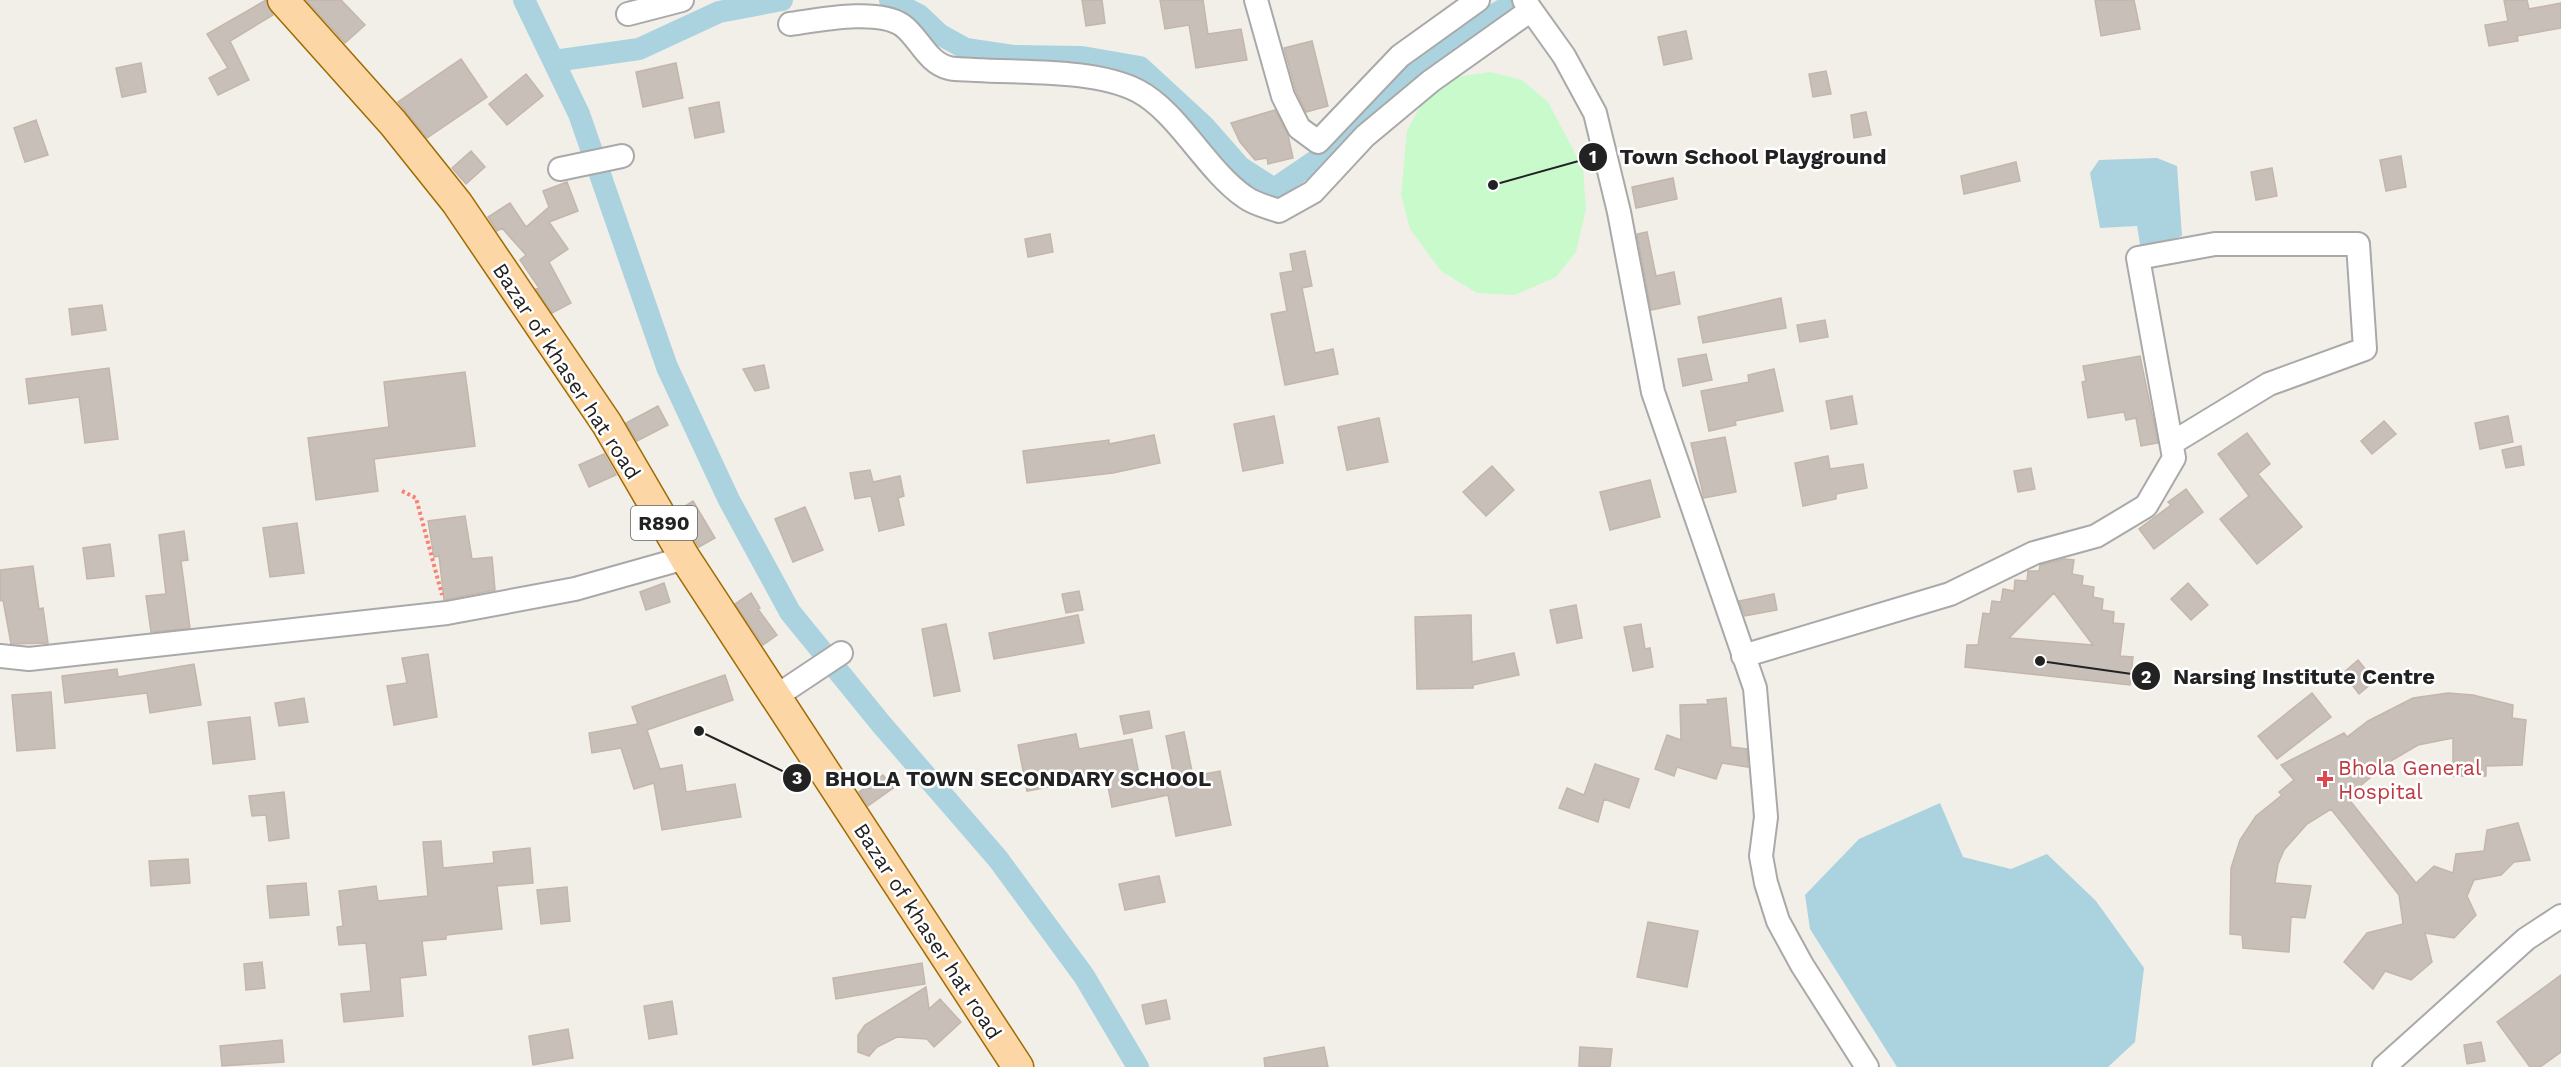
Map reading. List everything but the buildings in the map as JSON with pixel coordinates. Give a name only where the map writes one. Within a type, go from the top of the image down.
[{"type":"main road","name":"Bazar of khaser hat road","points":[[283,0],[393,123],[457,203],[607,424],[685,558],[785,691],[1018,1067]]},
{"type":"street","points":[[628,14],[682,0]]},
{"type":"street","points":[[1256,0],[1283,96],[1299,128],[1318,142],[1400,56],[1478,0]]},
{"type":"street","points":[[790,24],[841,18],[879,17],[901,24],[927,54],[948,68],[1067,75],[1098,80],[1139,91],[1156,103],[1217,173],[1246,199],[1279,211],[1313,192],[1365,136],[1431,81],[1530,9],[1564,56],[1595,113],[1619,212],[1653,392],[1755,688],[1763,759],[1766,816],[1761,856],[1766,883],[1778,921],[1802,965],[1868,1067]]},
{"type":"street","points":[[560,169],[622,156]]},
{"type":"street","points":[[1743,656],[1950,594],[2034,553],[2096,536],[2146,506],[2174,458],[2138,258],[2215,244],[2358,244],[2365,349],[2269,384],[2172,443]]},
{"type":"street","points":[[0,656],[29,658],[447,613],[575,589],[685,558]]},
{"type":"street","points":[[785,691],[841,653]]},
{"type":"street","points":[[2384,1067],[2526,939],[2561,916]]},
{"type":"path","points":[[402,491],[416,498],[447,613]]},
{"type":"green space","points":[[1490,72],[1522,80],[1548,102],[1583,168],[1586,209],[1576,252],[1556,277],[1515,295],[1477,293],[1441,271],[1410,229],[1401,195],[1407,130],[1427,95],[1451,78]]},
{"type":"water","points":[[2157,158],[2177,166],[2182,236],[2141,250],[2137,226],[2100,228],[2090,173],[2099,160]]},
{"type":"water","points":[[1940,803],[1963,857],[2011,869],[2047,854],[2096,901],[2144,968],[2135,1042],[2108,1067],[1897,1067],[1810,929],[1805,895],[1859,839]]},
{"type":"waterway","points":[[524,0],[579,114],[667,367],[729,500],[790,612],[882,725],[998,859],[1084,976],[1138,1067]]},
{"type":"waterway","points":[[554,61],[639,49],[719,12],[782,0]]},
{"type":"waterway","points":[[890,0],[919,15],[939,34],[966,49],[1013,56],[1082,57],[1140,67],[1204,126],[1240,167],[1274,189],[1318,159],[1383,95],[1492,16],[1519,0]]},
{"type":"place","name":"Town School Playground","points":[[1493,185]]},
{"type":"place","name":"Narsing Institute Centre","points":[[2040,661]]},
{"type":"place","name":"BHOLA TOWN SECONDARY SCHOOL","points":[[699,731]]},
{"type":"place","name":"Bhola General Hospital","points":[[2325,779]]}]
